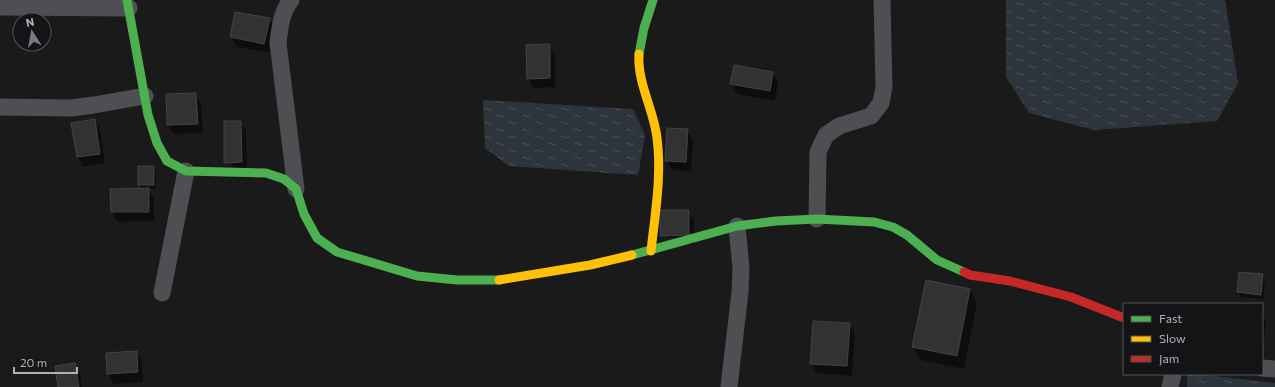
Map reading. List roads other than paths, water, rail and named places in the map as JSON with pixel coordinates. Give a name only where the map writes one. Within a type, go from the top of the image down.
[{"type":"street","points":[[291,0],[287,5],[280,24],[278,43],[296,189],[304,214],[317,238],[337,252],[417,276],[457,280],[499,280],[590,265],[651,251],[737,226],[776,221],[817,219],[874,222],[893,227],[907,235],[937,260],[970,275],[1010,281],[1071,297],[1123,318]]},
{"type":"street","points":[[651,251],[658,170],[658,145],[655,122],[640,76],[638,53],[653,0]]},
{"type":"street","points":[[817,219],[818,152],[826,135],[839,126],[871,116],[881,103],[884,87],[882,0]]},
{"type":"street","points":[[0,7],[128,4],[148,115],[157,143],[167,161],[186,171],[266,173],[284,179],[296,189]]},
{"type":"street","points":[[0,107],[71,108],[144,96]]},
{"type":"street","points":[[162,293],[186,171]]},
{"type":"street","points":[[729,387],[740,292],[741,268],[737,226]]},
{"type":"street","points":[[1263,368],[1275,369]]},
{"type":"street","points":[[1170,387],[1173,375]]},
{"type":"water","points":[[1006,0],[1225,0],[1238,83],[1217,121],[1094,130],[1029,113],[1006,77]]},
{"type":"water","points":[[483,100],[633,109],[645,135],[638,175],[509,166],[485,148]]},
{"type":"water","points":[[1187,375],[1206,375],[1275,383],[1275,387],[1187,387]]}]
